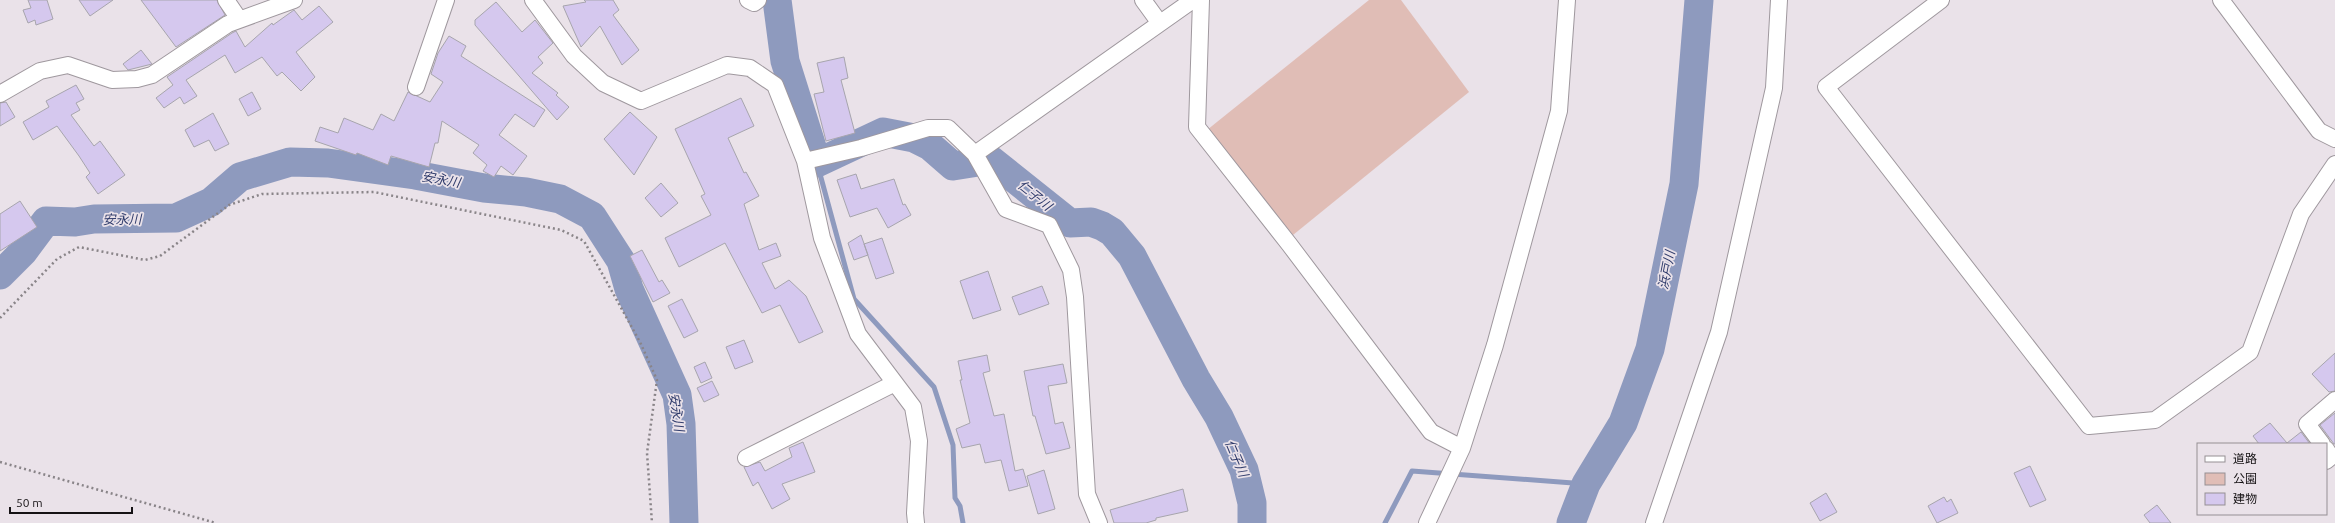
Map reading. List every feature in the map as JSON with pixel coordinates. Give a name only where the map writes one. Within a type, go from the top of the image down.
[{"type":"street","points":[[226,0],[239,19]]},
{"type":"street","points":[[0,94],[40,71],[68,65],[112,80],[137,79],[152,75],[228,24],[294,0]]},
{"type":"street","points":[[416,87],[446,0]]},
{"type":"street","points":[[533,0],[574,56],[603,82],[641,101],[727,65],[750,68],[775,85],[805,161],[822,238],[858,334],[913,407],[919,441],[915,513],[916,523]]},
{"type":"street","points":[[748,0],[754,3],[758,0]]},
{"type":"street","points":[[1143,0],[1159,22]]},
{"type":"street","points":[[975,154],[1159,22],[1193,0]]},
{"type":"street","points":[[1201,0],[1197,127],[1294,250],[1431,432],[1462,448]]},
{"type":"street","points":[[1427,523],[1462,448],[1495,345],[1559,111],[1567,0]]},
{"type":"street","points":[[1654,523],[1720,332],[1774,88],[1779,0]]},
{"type":"street","points":[[1942,0],[1826,87],[2089,426],[2155,420],[2250,352],[2301,214],[2335,164]]},
{"type":"street","points":[[2221,0],[2319,131],[2335,139]]},
{"type":"street","points":[[805,161],[862,148],[928,128],[948,128],[975,154],[1006,209],[1049,225],[1071,270],[1075,297],[1087,494],[1099,523]]},
{"type":"street","points":[[746,458],[895,383]]},
{"type":"street","points":[[2321,443],[2307,424],[2335,400]]},
{"type":"path","points":[[0,318],[58,259],[79,247],[146,260],[160,256],[228,205],[262,194],[374,192],[561,230],[584,241],[640,342],[656,380],[647,453],[652,523]]},
{"type":"path","points":[[0,462],[216,523]]},
{"type":"green space","points":[[1369,0],[1401,0],[1469,92],[1293,235],[1207,130]]},
{"type":"building","points":[[28,0],[47,0],[53,19],[36,25],[35,20],[28,23],[23,10],[31,8]]},
{"type":"building","points":[[79,0],[113,0],[90,16]]},
{"type":"building","points":[[141,0],[217,0],[225,15],[176,47]]},
{"type":"building","points":[[584,0],[613,0],[619,10],[613,15],[639,50],[622,65],[600,26],[581,47],[563,6],[586,2]]},
{"type":"building","points":[[496,2],[522,32],[535,20],[553,43],[538,57],[543,63],[532,73],[558,93],[556,95],[569,107],[557,120],[475,25],[475,20]]},
{"type":"building","points":[[319,6],[333,22],[296,52],[315,77],[301,91],[282,72],[277,76],[262,57],[235,73],[225,55],[186,80],[197,96],[184,104],[180,97],[164,108],[156,98],[173,85],[167,77],[232,33],[236,31],[245,47],[272,23],[273,25],[294,10],[302,20]]},
{"type":"building","points":[[449,36],[466,46],[461,56],[545,110],[534,127],[515,114],[499,135],[527,156],[513,175],[501,166],[494,177],[483,171],[487,165],[473,153],[479,145],[442,121],[438,143],[435,143],[429,167],[391,156],[388,165],[357,153],[356,155],[315,141],[320,127],[338,133],[344,118],[373,130],[381,114],[394,121],[408,92],[430,102],[443,82],[431,74],[438,53]]},
{"type":"building","points":[[141,50],[152,64],[128,70],[123,64]]},
{"type":"building","points":[[844,57],[848,78],[841,80],[855,133],[826,141],[814,94],[824,92],[817,63]]},
{"type":"building","points":[[76,85],[84,99],[76,103],[80,110],[71,115],[94,146],[100,141],[125,175],[98,194],[86,177],[90,173],[57,126],[33,140],[23,122],[49,107],[46,101]]},
{"type":"building","points":[[252,92],[261,109],[248,116],[239,99]]},
{"type":"building","points":[[741,98],[754,126],[728,138],[744,173],[746,172],[759,196],[744,204],[759,250],[776,243],[781,256],[762,263],[775,289],[789,280],[806,296],[823,332],[799,343],[780,305],[762,313],[725,243],[679,267],[665,238],[711,215],[701,196],[705,194],[675,129]]},
{"type":"building","points":[[6,102],[15,117],[0,126],[0,103]]},
{"type":"building","points":[[630,112],[657,137],[634,175],[604,139]]},
{"type":"building","points":[[213,113],[229,144],[215,151],[209,140],[194,147],[185,130]]},
{"type":"building","points":[[856,174],[861,189],[894,179],[903,205],[905,204],[911,215],[888,228],[877,208],[850,217],[837,180]]},
{"type":"building","points":[[661,183],[678,203],[661,217],[645,198]]},
{"type":"building","points":[[20,201],[37,227],[0,251],[0,214]]},
{"type":"building","points":[[861,235],[868,255],[854,260],[848,243]]},
{"type":"building","points":[[882,238],[894,273],[876,279],[864,244]]},
{"type":"building","points":[[642,250],[659,282],[662,280],[670,293],[653,302],[630,256]]},
{"type":"building","points":[[988,271],[1001,310],[973,319],[960,281]]},
{"type":"building","points":[[1042,286],[1049,304],[1019,315],[1012,297]]},
{"type":"building","points":[[682,299],[698,331],[684,338],[668,306]]},
{"type":"building","points":[[744,340],[753,362],[735,369],[726,347]]},
{"type":"building","points":[[2335,353],[2335,391],[2329,392],[2312,374]]},
{"type":"building","points":[[987,355],[990,371],[983,373],[994,416],[1004,414],[1015,471],[1023,469],[1028,486],[1009,491],[1001,460],[985,463],[980,444],[962,448],[956,429],[970,423],[960,380],[962,380],[958,361]]},
{"type":"building","points":[[705,362],[712,378],[701,383],[694,367]]},
{"type":"building","points":[[1063,364],[1067,383],[1048,386],[1055,424],[1063,422],[1070,448],[1046,454],[1035,416],[1033,416],[1024,371]]},
{"type":"building","points":[[712,381],[719,395],[704,402],[697,388]]},
{"type":"building","points":[[2335,413],[2335,444],[2334,444],[2320,425]]},
{"type":"building","points":[[2270,423],[2287,443],[2258,443],[2253,436]]},
{"type":"building","points":[[2301,432],[2309,443],[2287,443]]},
{"type":"building","points":[[803,442],[815,472],[782,484],[790,499],[772,509],[758,482],[753,486],[744,467],[760,462],[765,471],[792,457],[789,448]]},
{"type":"building","points":[[2030,466],[2046,500],[2030,507],[2014,473]]},
{"type":"building","points":[[1044,470],[1055,509],[1038,514],[1027,476]]},
{"type":"building","points":[[1183,489],[1188,511],[1156,518],[1156,520],[1146,523],[1114,523],[1110,510]]},
{"type":"building","points":[[1826,493],[1837,512],[1820,521],[1810,503]]},
{"type":"building","points":[[1944,497],[1947,502],[1951,499],[1958,513],[1937,523],[1928,506]]},
{"type":"building","points":[[2157,505],[2171,523],[2150,523],[2144,515]]},
{"type":"waterway","name":"仁子川","points":[[777,0],[785,61],[817,163],[883,132],[914,138],[930,146],[953,166],[991,160],[1070,223],[1091,222],[1112,232],[1132,256],[1196,379],[1219,417],[1244,470],[1252,503],[1252,523]]},
{"type":"waterway","name":"浜戸川","points":[[1571,523],[1586,484],[1623,423],[1650,349],[1684,184],[1699,0]]},
{"type":"waterway","name":"安永川","points":[[0,275],[23,252],[46,221],[75,222],[94,219],[176,218],[211,202],[240,177],[290,162],[328,163],[415,175],[484,188],[526,192],[560,199],[592,216],[621,261],[629,289],[677,395],[681,424],[684,523]]},
{"type":"waterway","points":[[817,163],[854,299],[934,387],[953,445],[955,498],[960,506],[963,523]]},
{"type":"waterway","points":[[1385,523],[1412,471],[1586,484]]}]
